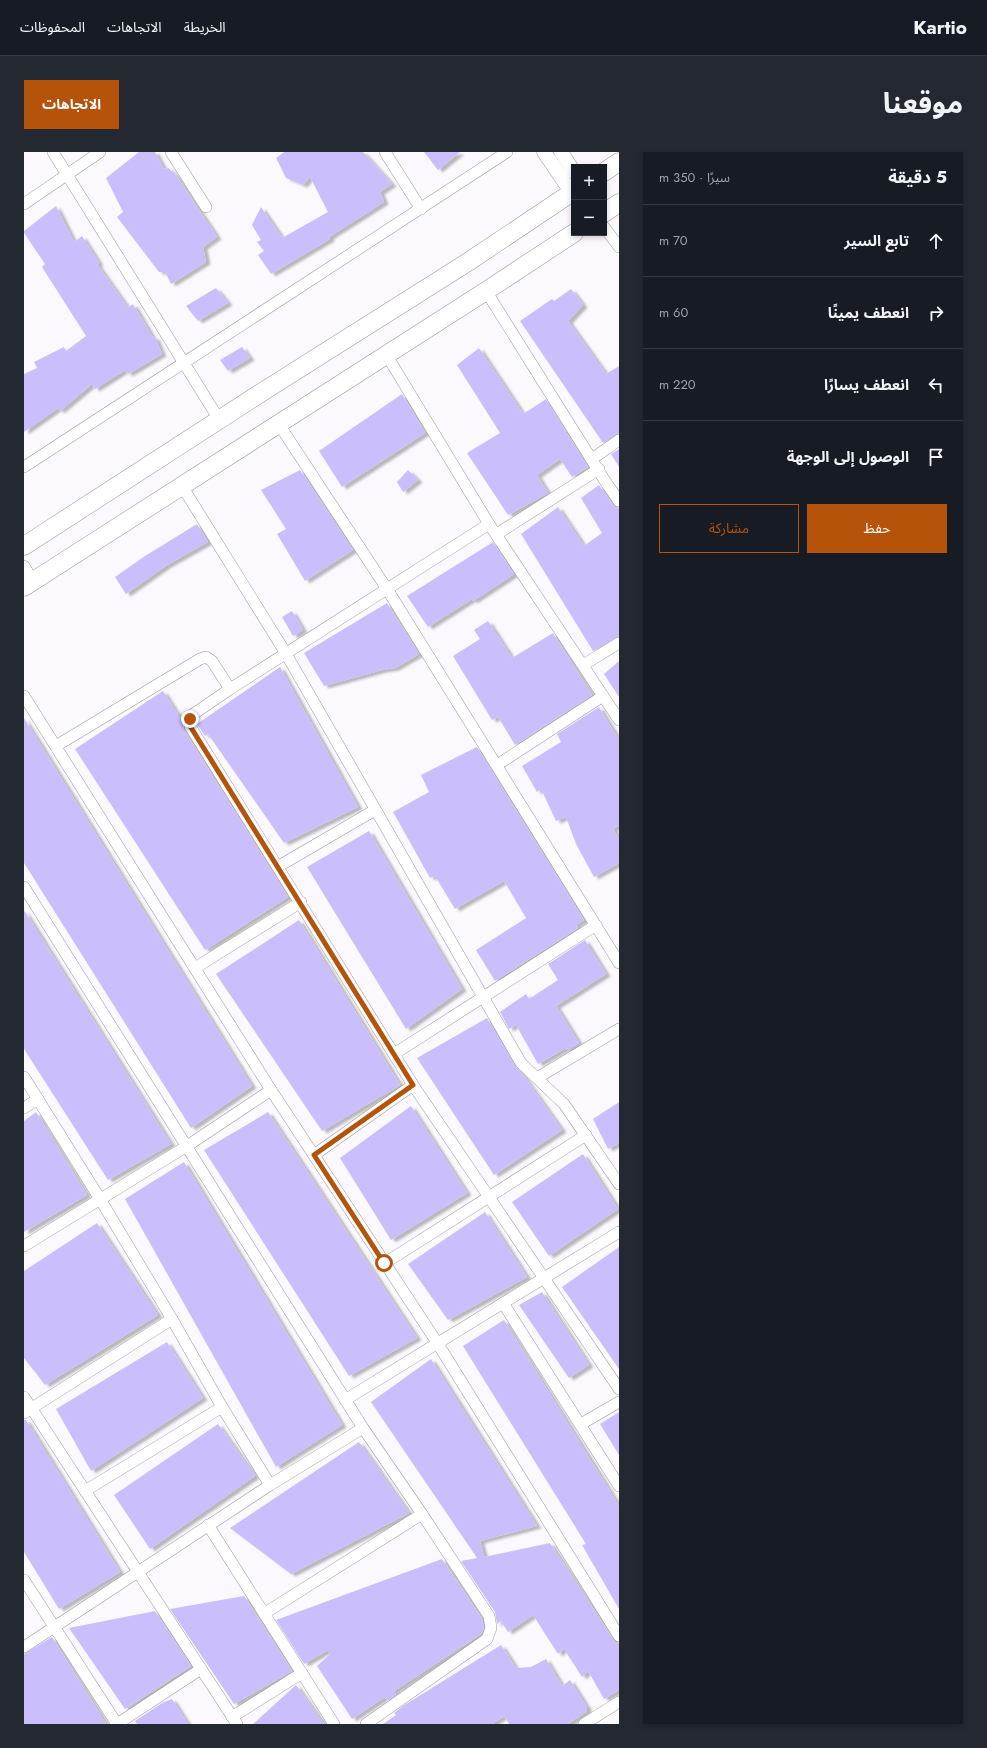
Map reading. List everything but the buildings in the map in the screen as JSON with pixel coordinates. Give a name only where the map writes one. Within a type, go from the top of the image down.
[{"type":"main road","points":[[607,170],[619,162]]},
{"type":"main road","points":[[24,546],[468,262],[571,194]]},
{"type":"main road","points":[[607,218],[619,203]]},
{"type":"main road","points":[[27,578],[182,486],[571,235]]},
{"type":"street","points":[[54,152],[185,361],[220,421]]},
{"type":"street","points":[[24,204],[67,173],[100,152]]},
{"type":"street","points":[[171,152],[206,207]]},
{"type":"street","points":[[385,152],[421,209]]},
{"type":"street","points":[[24,467],[507,152]]},
{"type":"street","points":[[544,152],[571,190]]},
{"type":"street","points":[[560,152],[571,168]]},
{"type":"street","points":[[607,227],[619,247]]},
{"type":"street","points":[[486,291],[592,458],[604,480],[619,501]]},
{"type":"street","points":[[386,354],[489,524],[619,720]]},
{"type":"street","points":[[278,423],[387,590],[619,963]]},
{"type":"street","points":[[592,458],[619,440]]},
{"type":"street","points":[[497,534],[598,469]]},
{"type":"street","points":[[182,486],[285,652],[483,997],[522,1062],[564,1104],[619,1184]]},
{"type":"street","points":[[489,524],[387,590],[285,652],[230,689],[192,715],[190,719],[190,726],[279,866],[413,1085],[619,1389]]},
{"type":"street","points":[[583,665],[619,643]]},
{"type":"street","points":[[56,746],[200,659],[206,657],[212,661],[230,689]]},
{"type":"street","points":[[24,696],[272,1090],[438,1344],[619,1636]]},
{"type":"street","points":[[497,765],[603,696]]},
{"type":"street","points":[[279,866],[375,810]]},
{"type":"street","points":[[24,887],[345,1400],[489,1616],[491,1628],[487,1639],[366,1724]]},
{"type":"street","points":[[195,968],[301,902]]},
{"type":"street","points":[[394,1054],[596,925]]},
{"type":"street","points":[[537,1078],[619,1028]]},
{"type":"street","points":[[24,1077],[100,1199],[172,1319],[222,1407],[270,1485]]},
{"type":"street","points":[[314,1155],[413,1085]]},
{"type":"street","points":[[24,1246],[187,1146],[272,1090]]},
{"type":"street","points":[[24,1108],[38,1099]]},
{"type":"street","points":[[384,1263],[586,1135]]},
{"type":"street","points":[[345,1400],[619,1232]]},
{"type":"street","points":[[504,1303],[619,1486]]},
{"type":"street","points":[[28,1410],[172,1319]]},
{"type":"street","points":[[24,1397],[28,1410],[85,1491],[234,1720],[302,1673]]},
{"type":"street","points":[[581,1424],[619,1402]]},
{"type":"street","points":[[85,1491],[222,1407]]},
{"type":"street","points":[[24,1647],[208,1525],[363,1428]]},
{"type":"street","points":[[265,1613],[422,1514]]},
{"type":"street","points":[[208,1525],[334,1724]]},
{"type":"street","points":[[24,1580],[117,1724],[201,1669]]},
{"type":"street","points":[[584,1724],[619,1702]]},
{"type":"route","points":[[190,719],[190,726],[279,866],[413,1085],[314,1155],[384,1263]]}]
